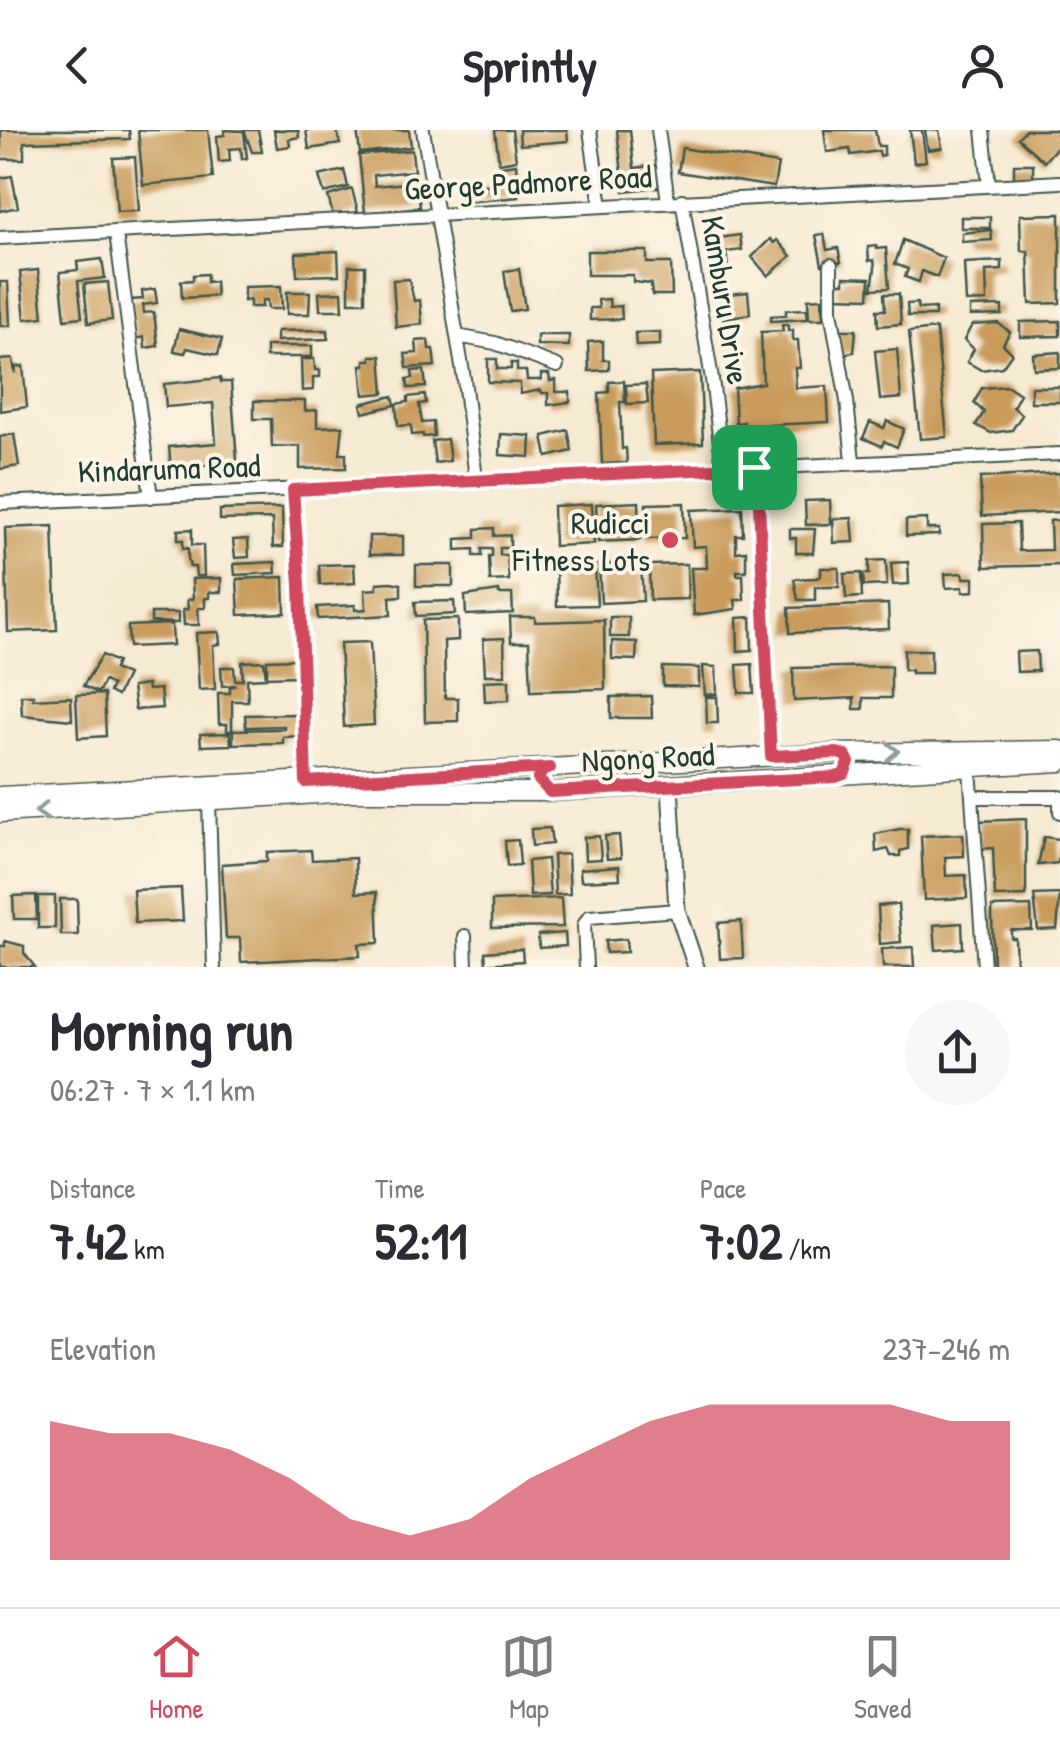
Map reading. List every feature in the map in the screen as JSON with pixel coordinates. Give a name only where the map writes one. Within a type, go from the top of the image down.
[{"type":"main road","name":"Ngong Road","points":[[0,796],[837,753],[1060,750]]},
{"type":"main road","points":[[836,777],[850,767],[845,755],[837,753]]},
{"type":"main road","name":"Ngong Road","points":[[0,813],[352,792],[550,792],[1060,762]]},
{"type":"main road","points":[[550,768],[542,771],[538,779],[550,792]]},
{"type":"street","points":[[423,130],[476,479]]},
{"type":"street","points":[[590,130],[601,206]]},
{"type":"street","name":"Kamburu Drive","points":[[658,130],[712,379],[722,468]]},
{"type":"street","points":[[982,130],[990,185]]},
{"type":"street","name":"George Padmore Road","points":[[0,238],[1060,182]]},
{"type":"street","points":[[116,233],[151,496]]},
{"type":"street","points":[[831,265],[831,311],[853,461]]},
{"type":"street","points":[[457,336],[495,343],[557,366]]},
{"type":"street","name":"Kindaruma Road","points":[[0,503],[1060,454]]},
{"type":"street","points":[[754,467],[771,756]]},
{"type":"street","points":[[293,490],[306,782]]},
{"type":"street","points":[[970,769],[984,967]]},
{"type":"street","points":[[670,786],[677,910],[696,967]]},
{"type":"street","points":[[972,796],[1060,799],[1060,812]]},
{"type":"street","points":[[209,802],[214,967]]},
{"type":"street","points":[[586,967],[584,926],[589,917],[677,910]]},
{"type":"street","points":[[465,936],[466,967]]},
{"type":"building","points":[[1,130],[129,130],[130,139],[24,142],[24,159],[1,159]]},
{"type":"building","points":[[138,130],[208,130],[213,178],[143,185]]},
{"type":"building","points":[[225,130],[244,131],[247,158],[242,159],[241,148],[229,149],[230,161],[219,162],[217,136],[225,135]]},
{"type":"building","points":[[244,130],[258,130],[262,152],[252,152]]},
{"type":"building","points":[[274,130],[298,130],[299,137],[289,139],[290,146],[277,148]]},
{"type":"building","points":[[306,130],[337,130],[340,144],[309,149]]},
{"type":"building","points":[[357,130],[409,130],[411,147],[360,153]]},
{"type":"building","points":[[495,130],[512,130],[516,160],[499,163]]},
{"type":"building","points":[[519,130],[567,130],[568,141],[520,145]]},
{"type":"building","points":[[617,130],[630,130],[634,168],[657,165],[659,187],[624,191]]},
{"type":"building","points":[[824,130],[875,130],[878,146],[884,146],[884,155],[880,156],[879,151],[851,155],[850,149],[827,152]]},
{"type":"building","points":[[910,130],[922,130],[926,161],[914,163]]},
{"type":"building","points":[[925,130],[939,130],[942,148],[928,150]]},
{"type":"building","points":[[1025,130],[1060,130],[1060,152],[1056,148],[1044,162],[1018,138]]},
{"type":"building","points":[[682,148],[778,164],[774,187],[678,172]]},
{"type":"building","points":[[412,150],[414,171],[374,175],[375,186],[417,182],[420,207],[365,213],[359,155]]},
{"type":"building","points":[[135,157],[139,211],[117,212],[113,158]]},
{"type":"building","points":[[516,164],[519,197],[466,202],[464,187],[498,184],[497,177],[503,176],[502,166]]},
{"type":"building","points":[[1014,164],[1033,164],[1033,179],[1014,179]]},
{"type":"building","points":[[344,170],[348,187],[324,193],[319,176]]},
{"type":"building","points":[[12,176],[18,207],[0,211],[0,178]]},
{"type":"building","points":[[352,189],[358,212],[334,219],[328,196]]},
{"type":"building","points":[[1060,214],[1060,303],[1030,304],[1028,251],[1021,251],[1020,215]]},
{"type":"building","points":[[961,217],[990,217],[990,228],[961,228]]},
{"type":"building","points":[[991,230],[992,240],[962,242],[962,233]]},
{"type":"building","points":[[824,234],[827,250],[838,248],[841,262],[822,265],[816,235]]},
{"type":"building","points":[[740,235],[742,250],[726,252],[728,268],[716,269],[712,239]]},
{"type":"building","points":[[770,239],[774,243],[777,240],[791,256],[768,276],[752,257]]},
{"type":"building","points":[[903,240],[944,258],[937,277],[922,271],[919,282],[905,277],[908,269],[895,264]]},
{"type":"building","points":[[868,247],[886,248],[889,288],[872,289],[875,268],[874,260],[869,261]]},
{"type":"building","points":[[338,251],[339,275],[297,276],[296,253]]},
{"type":"building","points":[[587,251],[647,251],[647,263],[671,263],[672,295],[652,295],[651,284],[633,282],[633,275],[587,275]]},
{"type":"building","points":[[102,259],[105,278],[78,281],[82,317],[65,319],[60,272],[78,270],[77,262]]},
{"type":"building","points":[[1002,261],[1002,270],[986,271],[987,301],[966,302],[964,263]]},
{"type":"building","points":[[349,266],[365,266],[365,302],[349,302]]},
{"type":"building","points":[[519,269],[525,309],[510,311],[504,271]]},
{"type":"building","points":[[38,270],[43,317],[25,319],[20,272]]},
{"type":"building","points":[[207,274],[207,282],[215,281],[216,296],[182,298],[181,281]]},
{"type":"building","points":[[844,277],[870,278],[869,298],[837,297],[838,283],[844,283]]},
{"type":"building","points":[[409,279],[414,301],[420,300],[422,324],[396,327],[393,280]]},
{"type":"building","points":[[0,282],[8,282],[10,326],[0,326]]},
{"type":"building","points":[[108,282],[112,320],[88,323],[84,284]]},
{"type":"building","points":[[281,286],[282,309],[268,309],[267,300],[262,300],[262,307],[250,307],[250,300],[244,301],[244,287]]},
{"type":"building","points":[[155,289],[157,303],[143,305],[144,313],[154,312],[158,346],[145,348],[144,337],[135,339],[131,300],[143,299],[142,291]]},
{"type":"building","points":[[287,292],[310,292],[309,314],[287,314]]},
{"type":"building","points":[[342,292],[343,310],[320,310],[319,293]]},
{"type":"building","points":[[748,292],[750,314],[723,318],[720,295]]},
{"type":"building","points":[[884,294],[899,294],[901,324],[878,326],[877,310],[885,310]]},
{"type":"building","points":[[822,298],[823,319],[809,319],[808,299]]},
{"type":"building","points":[[609,299],[610,307],[621,306],[622,319],[590,320],[590,308],[599,308],[598,300]]},
{"type":"building","points":[[917,303],[918,309],[935,308],[935,316],[908,316],[907,304]]},
{"type":"building","points":[[1002,306],[1002,315],[970,316],[970,307]]},
{"type":"building","points":[[807,309],[807,319],[771,321],[771,316],[786,315],[786,310]]},
{"type":"building","points":[[1060,321],[1060,336],[1020,337],[1020,322]]},
{"type":"building","points":[[998,323],[1010,332],[1003,344],[1012,353],[1002,367],[981,370],[967,362],[974,349],[964,340],[972,325]]},
{"type":"building","points":[[782,325],[788,325],[788,331],[793,330],[793,340],[798,340],[800,368],[795,368],[796,388],[827,386],[829,422],[744,426],[744,422],[736,423],[734,388],[763,383],[761,332],[783,331]]},
{"type":"building","points":[[179,329],[222,339],[218,355],[187,348],[185,353],[174,351]]},
{"type":"building","points":[[936,329],[947,437],[920,439],[909,332]]},
{"type":"building","points":[[328,330],[328,339],[277,341],[277,331]]},
{"type":"building","points":[[838,330],[856,330],[854,352],[841,354]]},
{"type":"building","points":[[660,332],[660,345],[636,346],[635,333]]},
{"type":"building","points":[[537,335],[569,335],[569,346],[537,345]]},
{"type":"building","points":[[428,340],[435,366],[407,368],[405,354],[417,353],[416,341]]},
{"type":"building","points":[[603,341],[603,360],[609,360],[609,370],[589,371],[588,342]]},
{"type":"building","points":[[266,346],[312,346],[312,357],[266,357]]},
{"type":"building","points":[[897,349],[901,398],[880,400],[875,351]]},
{"type":"building","points":[[1060,352],[1060,368],[1034,369],[1033,354]]},
{"type":"building","points":[[371,356],[381,356],[384,393],[364,395],[361,365]]},
{"type":"building","points":[[13,359],[15,373],[16,367],[23,366],[27,407],[0,411],[0,360]]},
{"type":"building","points":[[301,359],[314,359],[315,370],[320,370],[320,377],[313,377],[313,390],[302,391]]},
{"type":"building","points":[[488,359],[497,359],[497,369],[511,369],[511,363],[517,363],[517,371],[526,371],[527,380],[541,380],[541,374],[549,374],[550,381],[556,380],[556,392],[570,392],[570,402],[548,405],[548,393],[541,390],[520,394],[520,383],[488,382]]},
{"type":"building","points":[[424,370],[426,387],[408,388],[407,379],[413,378],[412,371]]},
{"type":"building","points":[[700,372],[703,443],[654,445],[651,374]]},
{"type":"building","points":[[220,378],[221,382],[231,382],[237,461],[171,470],[169,447],[216,443],[213,403],[166,407],[164,384]]},
{"type":"building","points":[[624,381],[625,402],[620,402],[622,449],[626,448],[627,463],[602,464],[599,393],[609,392],[609,382]]},
{"type":"building","points":[[646,384],[648,403],[627,404],[626,385]]},
{"type":"building","points":[[1008,386],[1020,394],[1013,407],[1022,415],[1012,430],[991,433],[976,425],[984,412],[974,403],[982,388]]},
{"type":"building","points":[[1031,387],[1060,387],[1060,402],[1031,402]]},
{"type":"building","points":[[425,395],[426,403],[419,404],[422,423],[433,422],[434,436],[412,435],[411,425],[398,426],[396,404],[408,402],[408,397]]},
{"type":"building","points":[[393,396],[395,405],[363,413],[361,404]]},
{"type":"building","points":[[254,401],[305,401],[305,411],[317,410],[317,427],[343,426],[340,454],[346,454],[346,468],[300,469],[300,446],[272,447],[271,419],[254,419]]},
{"type":"building","points":[[887,421],[904,429],[897,447],[863,438],[870,422],[884,428]]},
{"type":"building","points":[[568,430],[572,451],[547,457],[543,436]]},
{"type":"building","points":[[14,434],[19,466],[0,469],[0,437]]},
{"type":"building","points":[[501,434],[531,436],[530,457],[500,455]]},
{"type":"building","points":[[447,439],[450,461],[435,463],[432,441]]},
{"type":"building","points":[[1060,473],[1060,512],[982,516],[980,478]]},
{"type":"building","points":[[830,500],[831,524],[806,525],[805,501]]},
{"type":"building","points":[[639,502],[640,540],[598,542],[596,504]]},
{"type":"building","points":[[684,503],[685,538],[647,539],[646,504]]},
{"type":"building","points":[[592,504],[594,544],[554,546],[553,506]]},
{"type":"building","points":[[282,508],[283,547],[273,547],[272,519],[220,520],[220,510]]},
{"type":"building","points":[[742,508],[743,535],[736,535],[736,552],[746,551],[746,571],[737,571],[737,575],[743,575],[744,600],[735,600],[736,609],[694,615],[691,568],[707,568],[706,546],[693,547],[691,510]]},
{"type":"building","points":[[852,518],[854,542],[834,543],[833,519]]},
{"type":"building","points":[[927,519],[927,529],[939,529],[939,535],[906,536],[906,520]]},
{"type":"building","points":[[1060,520],[1060,565],[984,567],[983,524],[1018,523],[1019,551],[1051,550],[1050,521]]},
{"type":"building","points":[[53,526],[57,630],[8,632],[5,528]]},
{"type":"building","points":[[494,528],[494,536],[510,535],[510,548],[500,548],[500,555],[507,555],[509,580],[490,581],[492,549],[482,549],[482,556],[474,556],[474,549],[456,550],[456,539],[476,538],[476,529]]},
{"type":"building","points":[[192,529],[192,545],[203,545],[204,576],[196,576],[195,567],[190,567],[188,548],[183,549],[183,540],[178,540],[178,530]]},
{"type":"building","points":[[790,529],[815,529],[813,553],[796,553],[796,538],[790,538]]},
{"type":"building","points":[[369,536],[403,536],[403,555],[369,555]]},
{"type":"building","points":[[248,539],[249,557],[235,558],[233,540]]},
{"type":"building","points":[[886,560],[887,585],[864,586],[863,574],[869,574],[869,561]]},
{"type":"building","points":[[275,562],[276,573],[235,575],[234,564]]},
{"type":"building","points":[[908,562],[909,584],[893,585],[891,563]]},
{"type":"building","points":[[641,563],[643,601],[601,603],[599,565]]},
{"type":"building","points":[[354,564],[355,583],[320,585],[319,565]]},
{"type":"building","points":[[687,564],[688,599],[650,600],[649,565]]},
{"type":"building","points":[[416,565],[453,565],[453,586],[416,586]]},
{"type":"building","points":[[595,565],[597,605],[557,606],[556,566]]},
{"type":"building","points":[[821,568],[839,568],[839,587],[815,587],[815,600],[798,600],[794,579],[821,576]]},
{"type":"building","points":[[861,573],[862,597],[846,598],[844,574]]},
{"type":"building","points":[[963,573],[964,578],[974,578],[974,591],[946,588],[945,574]]},
{"type":"building","points":[[284,577],[285,613],[239,615],[237,579]]},
{"type":"building","points":[[221,578],[221,592],[209,592],[205,608],[198,608],[199,625],[184,625],[183,610],[188,609],[187,600],[193,599],[192,579]]},
{"type":"building","points":[[377,583],[401,584],[401,596],[390,597],[391,615],[318,619],[317,607],[355,605],[355,610],[366,609],[365,590],[377,589]]},
{"type":"building","points":[[499,591],[512,594],[513,613],[466,615],[465,596]]},
{"type":"building","points":[[454,601],[455,614],[416,616],[415,602]]},
{"type":"building","points":[[888,604],[889,629],[790,633],[789,608]]},
{"type":"building","points":[[151,613],[178,613],[178,623],[151,622]]},
{"type":"building","points":[[510,617],[535,617],[535,622],[604,620],[605,689],[531,691],[529,642],[511,642]]},
{"type":"building","points":[[610,617],[629,617],[629,637],[610,637]]},
{"type":"building","points":[[751,617],[752,650],[738,651],[737,618]]},
{"type":"building","points":[[458,619],[458,640],[444,641],[445,698],[458,698],[458,721],[425,722],[423,620]]},
{"type":"building","points":[[172,624],[173,645],[129,647],[128,626]]},
{"type":"building","points":[[219,632],[220,644],[213,645],[215,689],[199,690],[196,633]]},
{"type":"building","points":[[504,638],[505,675],[485,675],[483,639]]},
{"type":"building","points":[[612,641],[637,642],[636,660],[612,659]]},
{"type":"building","points":[[370,642],[374,725],[344,727],[340,643]]},
{"type":"building","points":[[904,650],[931,650],[931,673],[904,670]]},
{"type":"building","points":[[1037,651],[1038,671],[1017,672],[1016,652]]},
{"type":"building","points":[[102,655],[117,662],[114,669],[127,675],[117,696],[109,692],[112,685],[104,681],[98,693],[83,686]]},
{"type":"building","points":[[296,659],[297,676],[267,677],[267,660]]},
{"type":"building","points":[[264,661],[266,678],[247,679],[248,701],[232,701],[232,731],[227,731],[227,724],[219,724],[218,693],[230,693],[230,687],[236,685],[222,686],[221,667],[234,667],[235,680],[243,680],[242,662]]},
{"type":"building","points":[[752,664],[754,693],[739,693],[737,665]]},
{"type":"building","points":[[703,666],[716,667],[717,694],[705,695]]},
{"type":"building","points":[[891,666],[891,698],[863,698],[863,709],[854,709],[854,698],[794,701],[793,668]]},
{"type":"building","points":[[663,667],[699,668],[699,687],[663,686]]},
{"type":"building","points":[[509,680],[509,700],[485,701],[484,681]]},
{"type":"building","points":[[147,685],[148,690],[160,689],[162,708],[135,710],[132,687]]},
{"type":"building","points":[[104,694],[106,736],[78,738],[76,695]]},
{"type":"building","points":[[21,695],[33,695],[33,699],[71,697],[72,720],[22,715]]},
{"type":"building","points":[[651,696],[652,718],[611,718],[611,697]]},
{"type":"building","points":[[706,697],[717,697],[718,723],[707,723]]},
{"type":"building","points":[[298,714],[299,736],[283,737],[283,743],[233,744],[233,730],[284,729],[246,727],[245,715]]},
{"type":"building","points":[[230,733],[231,745],[201,746],[200,734]]},
{"type":"building","points":[[1026,819],[1026,896],[995,897],[993,848],[980,849],[979,821]]},
{"type":"building","points":[[550,828],[552,844],[532,846],[531,829]]},
{"type":"building","points":[[908,829],[908,849],[900,851],[900,856],[891,856],[888,849],[876,852],[875,834]]},
{"type":"building","points":[[963,834],[964,856],[945,857],[946,876],[966,875],[967,898],[924,900],[921,836]]},
{"type":"building","points":[[619,835],[621,858],[607,859],[605,836]]},
{"type":"building","points":[[599,836],[601,859],[585,860],[584,837]]},
{"type":"building","points":[[1044,837],[1059,839],[1058,863],[1038,865]]},
{"type":"building","points":[[518,840],[520,865],[507,866],[505,841]]},
{"type":"building","points":[[311,850],[312,860],[355,858],[356,893],[377,892],[379,943],[359,944],[360,956],[241,962],[240,938],[226,938],[222,864],[267,861],[267,852]]},
{"type":"building","points":[[568,854],[570,894],[555,895],[553,855]]},
{"type":"building","points":[[547,859],[550,895],[530,896],[528,861]]},
{"type":"building","points":[[619,866],[620,879],[581,881],[580,869]]},
{"type":"building","points":[[181,888],[183,921],[135,923],[133,890]]},
{"type":"building","points":[[1060,894],[1057,929],[1038,930],[1034,895]]},
{"type":"building","points":[[36,895],[37,919],[14,919],[13,896]]},
{"type":"building","points":[[38,896],[55,896],[55,928],[38,928]]},
{"type":"building","points":[[561,898],[563,927],[492,928],[492,901]]},
{"type":"building","points":[[60,899],[77,899],[78,935],[61,935]]},
{"type":"building","points":[[898,904],[901,942],[880,944],[878,906]]},
{"type":"building","points":[[1031,906],[1032,930],[1011,930],[1016,967],[993,967],[992,907]]},
{"type":"building","points":[[741,921],[743,958],[720,959],[718,923]]},
{"type":"building","points":[[962,923],[963,948],[936,950],[934,925]]},
{"type":"building","points":[[565,933],[566,946],[539,948],[538,935]]},
{"type":"building","points":[[626,939],[627,952],[606,953],[605,941]]},
{"type":"building","points":[[5,941],[24,946],[24,953],[35,967],[0,967],[0,946],[5,946]]},
{"type":"building","points":[[913,947],[914,967],[883,967],[882,949]]},
{"type":"building","points":[[522,949],[523,961],[486,964],[485,952]]},
{"type":"place","name":"Rudicci Fitness Lots","points":[[670,540]]},
{"type":"route","points":[[754,467],[771,756],[837,753],[845,755],[849,762],[844,774],[550,792],[538,779],[542,771],[550,768],[306,782],[293,490],[754,467]]}]
